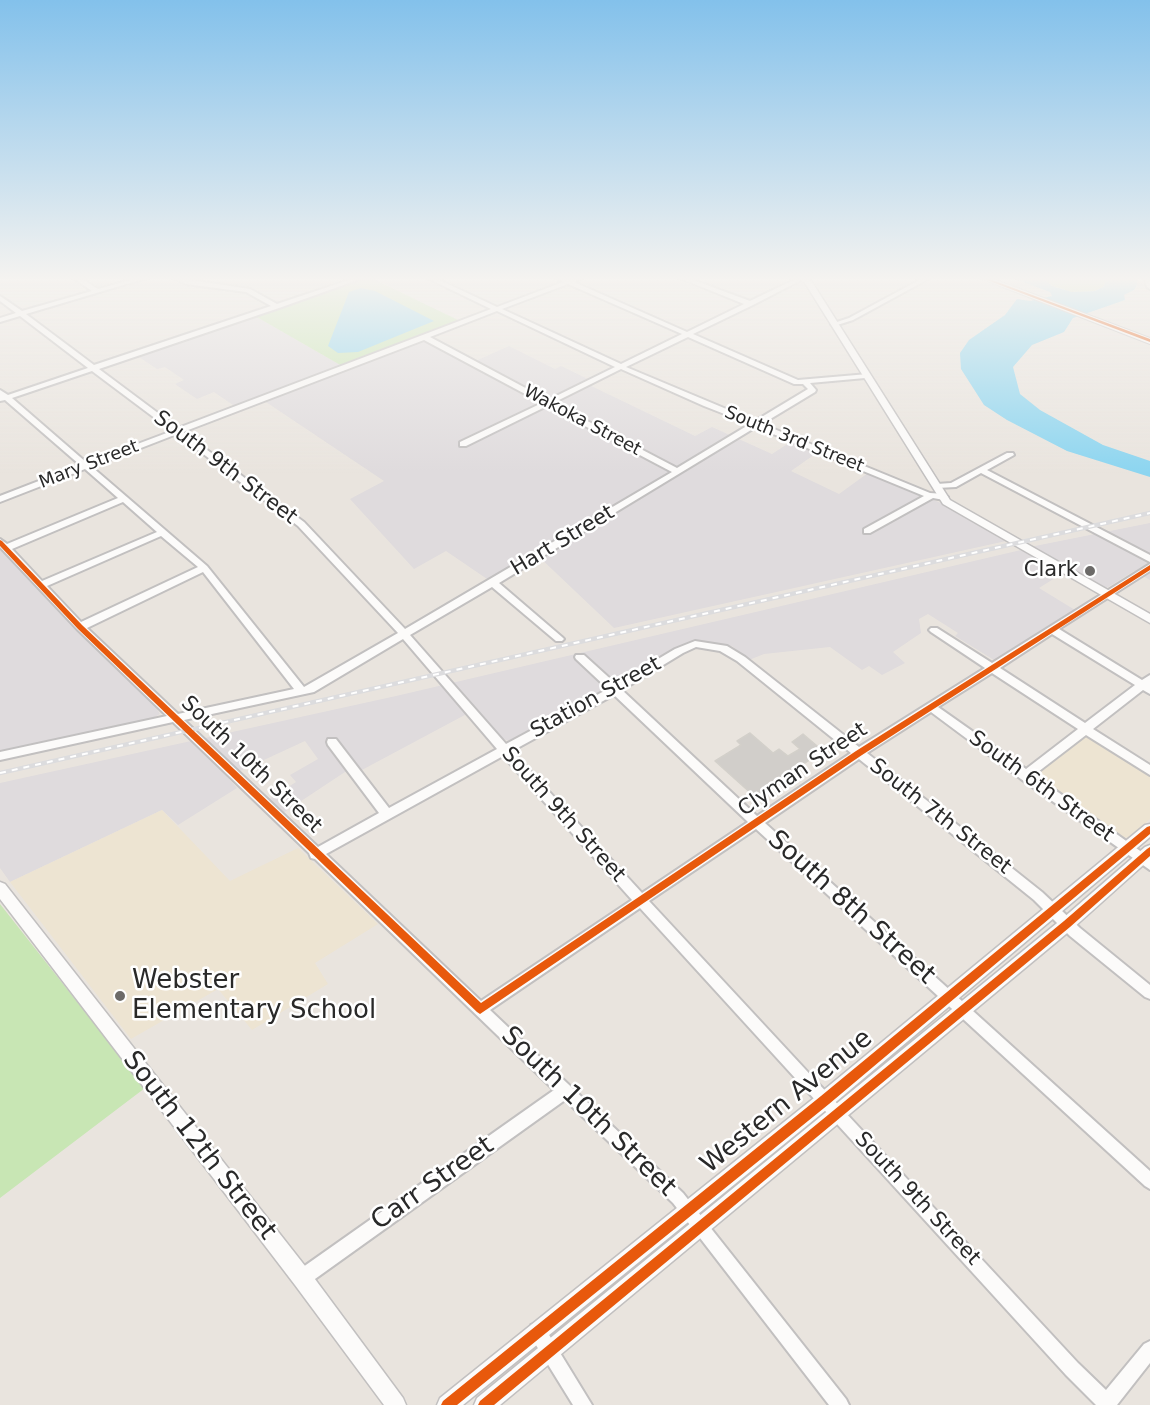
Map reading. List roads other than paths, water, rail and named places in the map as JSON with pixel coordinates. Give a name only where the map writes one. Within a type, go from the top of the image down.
[{"type":"street","name":"South 9th Street","points":[[59,343],[301,524],[405,635],[504,750],[641,901],[1106,1404]]},
{"type":"street","points":[[2,396],[169,343]]},
{"type":"street","name":"Mary Street","points":[[0,499],[410,343]]},
{"type":"street","name":"Wakoka Street","points":[[434,343],[676,471]]},
{"type":"street","name":"South 3rd Street","points":[[569,343],[755,424],[931,496],[944,497]]},
{"type":"street","points":[[463,444],[672,343]]},
{"type":"street","points":[[709,343],[797,382],[865,376]]},
{"type":"street","points":[[845,343],[944,497],[954,508],[1150,619]]},
{"type":"street","name":"Hart Street","points":[[0,756],[310,689],[576,534],[812,390],[806,381]]},
{"type":"street","points":[[2,396],[204,568],[301,690]]},
{"type":"street","points":[[938,486],[953,485],[1010,455]]},
{"type":"street","points":[[981,470],[1150,559]]},
{"type":"street","points":[[867,531],[931,496]]},
{"type":"street","points":[[3,545],[124,499]]},
{"type":"street","points":[[42,585],[164,532]]},
{"type":"street","name":"South 10th Street","points":[[3,545],[80,627],[687,1209],[840,1405]]},
{"type":"street","name":"Clyman Street","points":[[480,1009],[859,753],[1150,567]]},
{"type":"street","points":[[80,627],[204,568]]},
{"type":"street","points":[[492,582],[559,639]]},
{"type":"street","points":[[934,630],[994,667],[1150,771]]},
{"type":"street","points":[[1025,776],[1148,685],[1053,630]]},
{"type":"street","name":"Station Street","points":[[315,854],[386,813],[615,690],[679,651],[695,644],[723,648]]},
{"type":"street","name":"South 7th Street","points":[[723,648],[741,659],[859,753],[1054,911],[1150,993]]},
{"type":"street","name":"South 8th Street","points":[[580,657],[757,823],[1150,1181]]},
{"type":"street","name":"South 6th Street","points":[[932,708],[1025,776],[1142,856]]},
{"type":"street","points":[[332,742],[386,813]]},
{"type":"street","name":"Western Avenue","points":[[484,1405],[1067,924],[1142,856],[1150,829]]},
{"type":"street","name":"Western Avenue","points":[[447,1405],[687,1209],[825,1100],[1054,911],[1142,856]]},
{"type":"street","name":"South 12th Street","points":[[0,888],[302,1278],[396,1405]]},
{"type":"street","name":"Carr Street","points":[[302,1278],[565,1091]]},
{"type":"street","points":[[537,1331],[583,1405]]},
{"type":"street","points":[[1106,1404],[1150,1350]]},
{"type":"water","points":[[329,343],[381,343],[358,352],[338,353],[328,346]]},
{"type":"water","points":[[967,343],[1038,343],[1032,345],[1013,367],[1020,394],[1040,410],[1103,445],[1150,461],[1150,477],[1067,451],[1007,420],[984,405],[961,369],[960,353]]},
{"type":"railway","points":[[0,773],[1150,513]]},
{"type":"place","name":"Clark","points":[[1090,571]]},
{"type":"place","name":"Webster Elementary School","points":[[120,996]]}]
